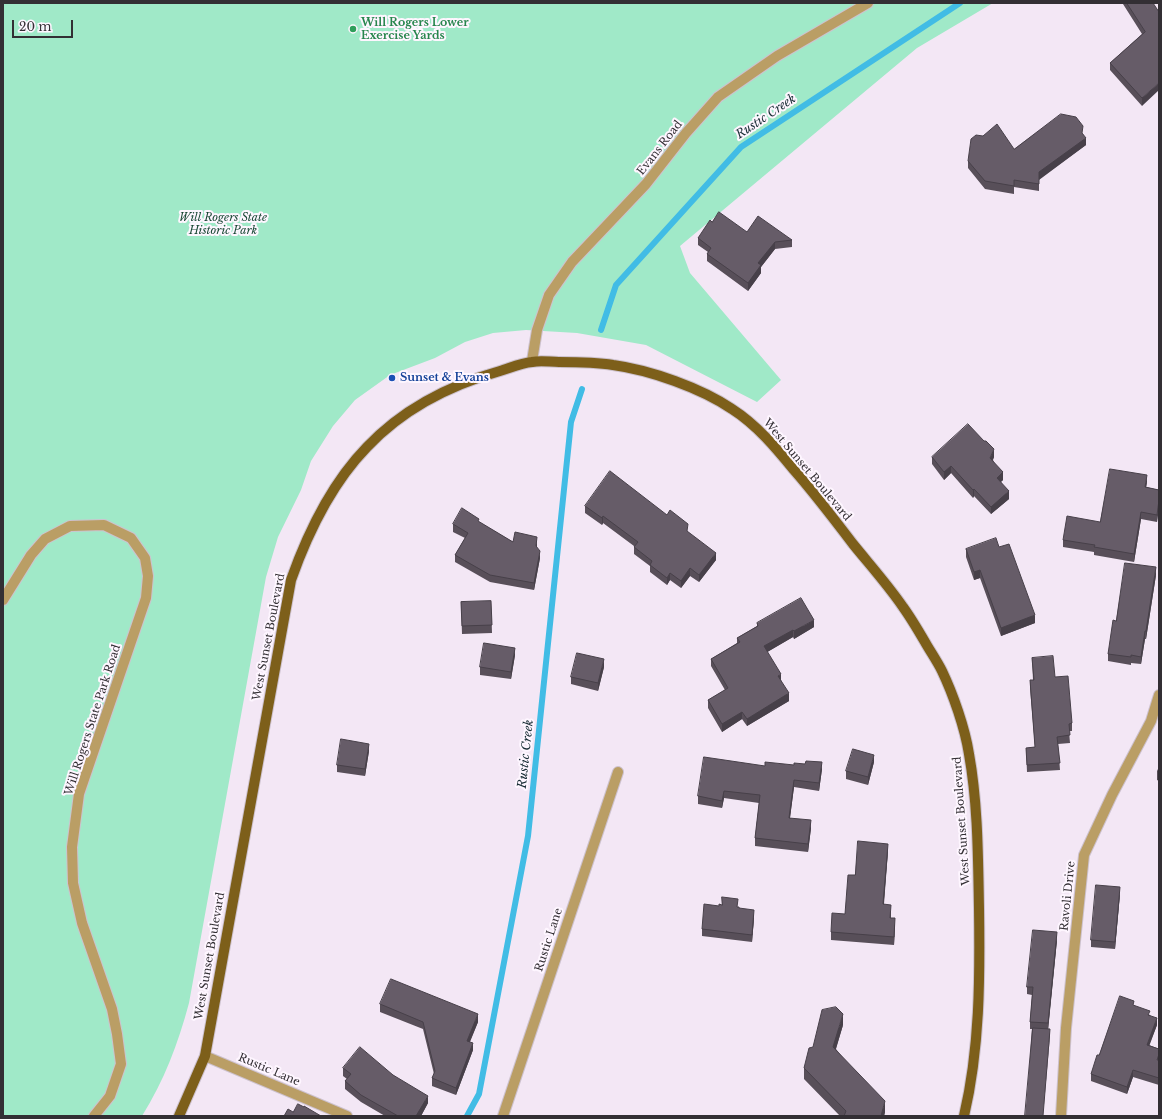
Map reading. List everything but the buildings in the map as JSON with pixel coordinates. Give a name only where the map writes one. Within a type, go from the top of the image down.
[{"type":"main road","name":"West Sunset Boulevard","points":[[179,1116],[204,1056],[291,580],[303,545],[326,501],[344,475],[366,447],[390,425],[423,402],[454,386],[532,361],[585,362],[614,365],[643,372],[677,382],[710,396],[732,409],[752,424],[779,451],[903,606],[942,670],[957,710],[969,752],[975,803],[978,856],[980,972],[977,1034],[964,1116]]},
{"type":"street","name":"Evans Road","points":[[532,361],[538,330],[549,295],[572,262],[646,184],[686,133],[718,97],[777,56],[868,3]]},
{"type":"street","name":"Will Rogers State Park Road","points":[[3,600],[31,555],[45,539],[70,526],[104,525],[130,538],[145,558],[148,576],[146,598],[79,794],[72,847],[73,883],[82,923],[112,1009],[121,1064],[110,1096],[94,1116]]},
{"type":"street","name":"Ravoli Drive","points":[[1061,1116],[1066,1028],[1084,855],[1112,795],[1151,721],[1159,695]]},
{"type":"street","name":"Rustic Lane","points":[[503,1116],[618,772]]},
{"type":"street","name":"Rustic Lane","points":[[204,1056],[347,1116]]},
{"type":"green space","name":"Will Rogers State Historic Park","points":[[3,3],[993,3],[917,48],[680,246],[690,273],[781,380],[757,402],[646,345],[577,333],[526,330],[493,333],[465,342],[435,358],[390,375],[355,400],[333,426],[311,461],[301,490],[278,537],[266,577],[189,1003],[170,1062],[142,1116],[3,1116]]},
{"type":"waterway","name":"Rustic Creek","points":[[601,330],[616,285],[741,147],[960,3]]},
{"type":"waterway","name":"Rustic Creek","points":[[467,1116],[479,1094],[528,836],[571,422],[582,389]]},
{"type":"place","name":"Will Rogers Lower Exercise Yards","points":[[353,29]]},
{"type":"place","name":"Sunset & Evans","points":[[392,378]]}]
